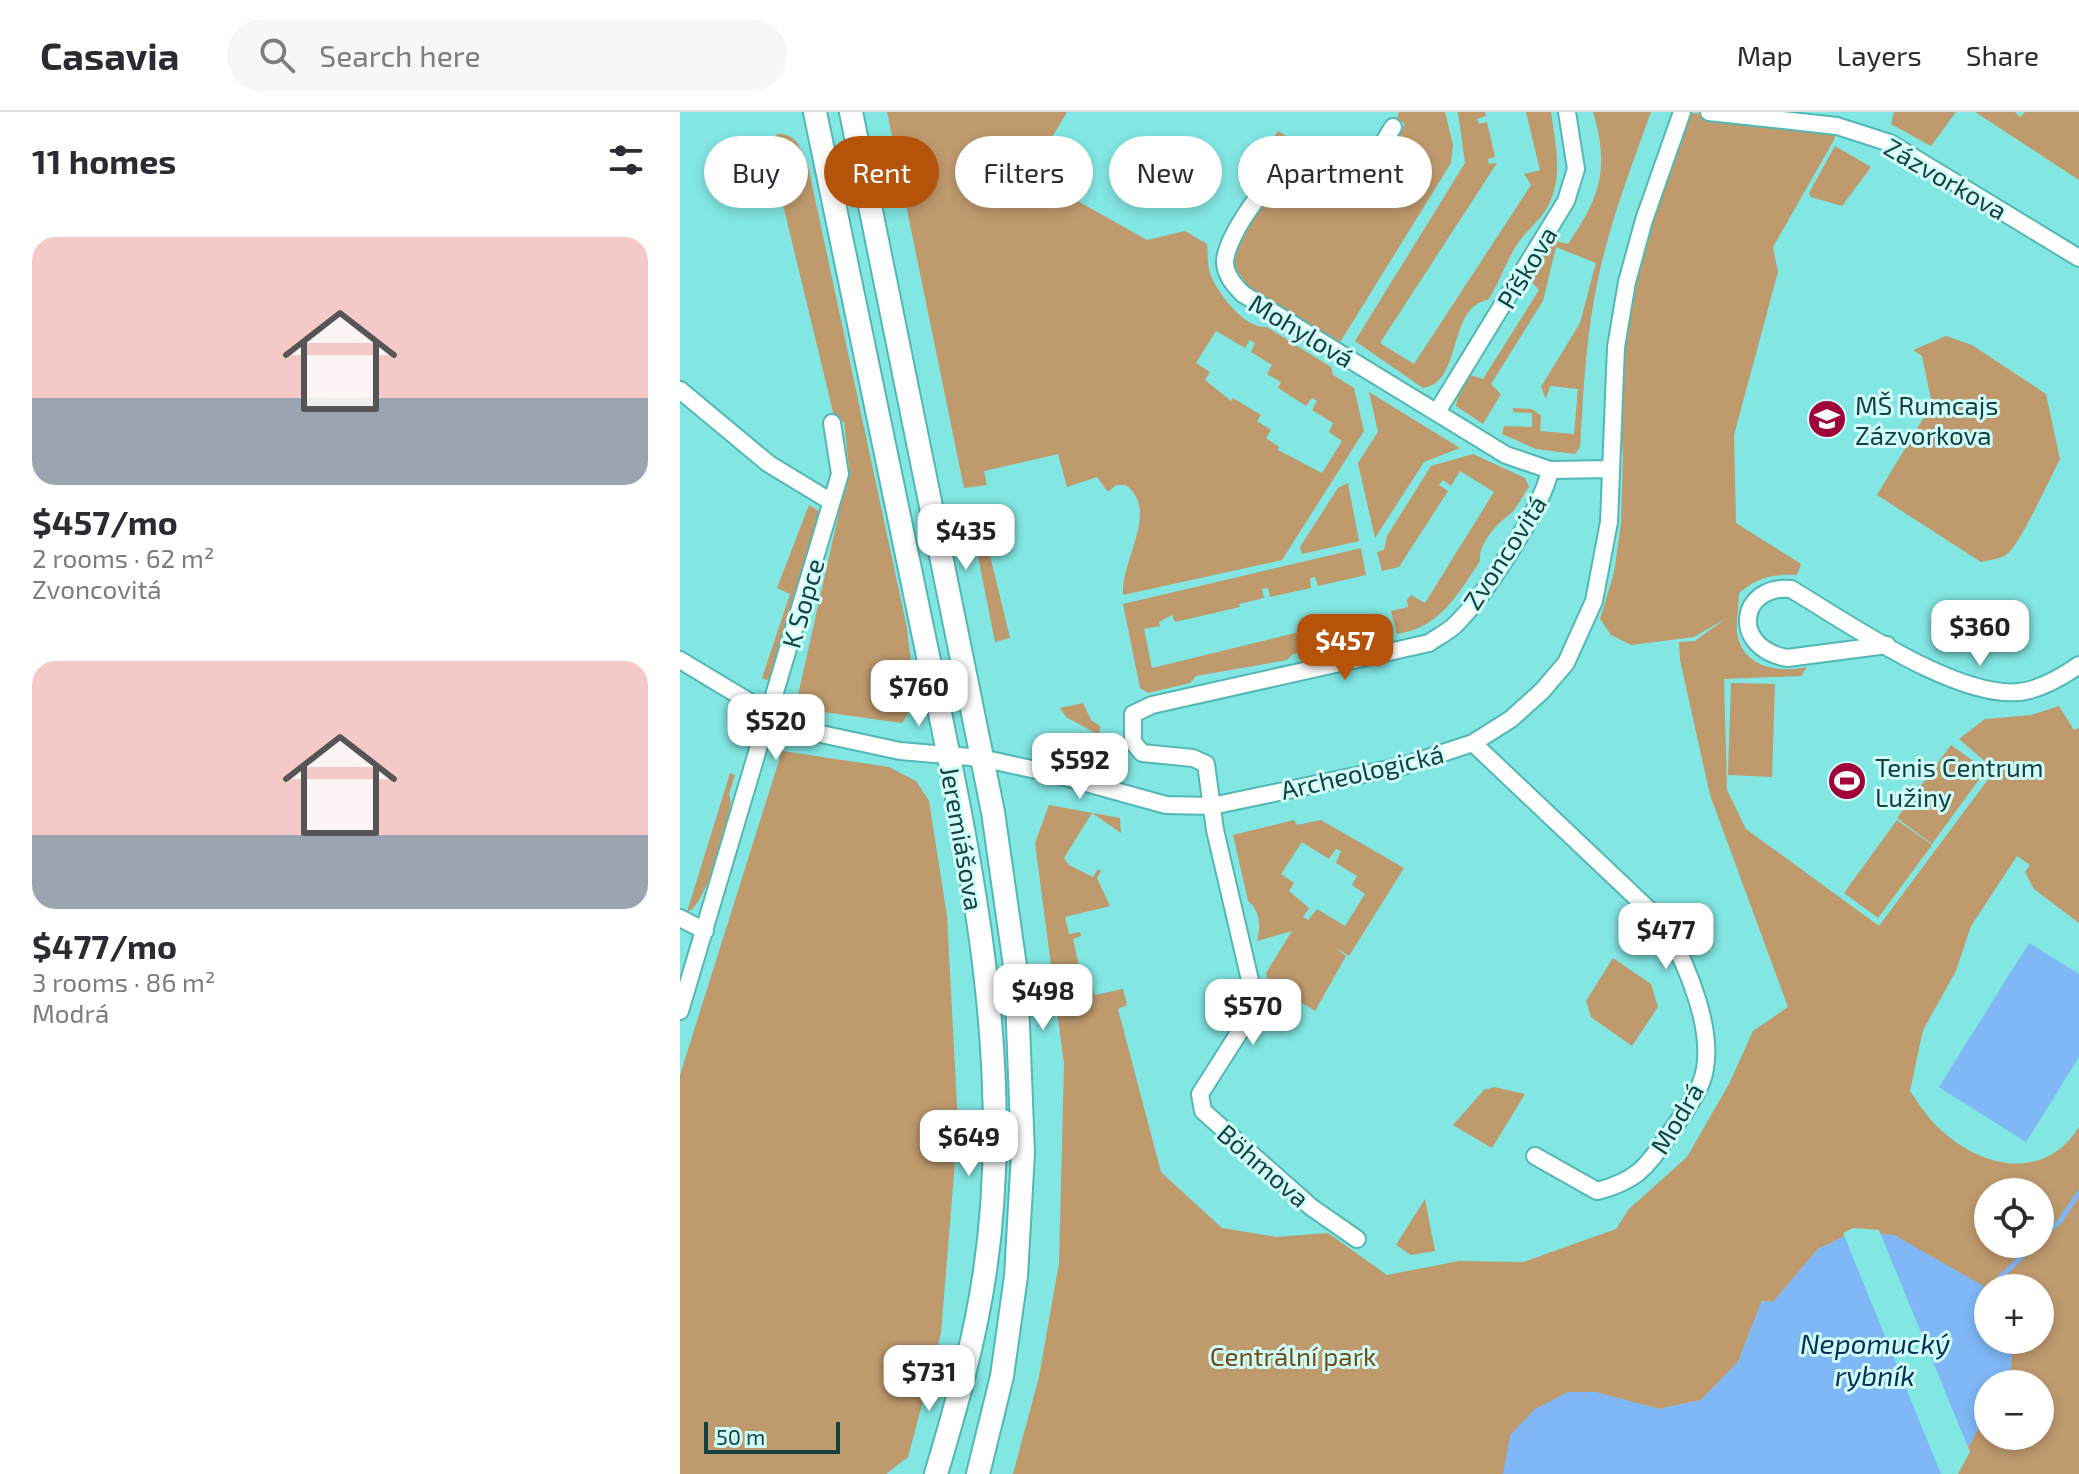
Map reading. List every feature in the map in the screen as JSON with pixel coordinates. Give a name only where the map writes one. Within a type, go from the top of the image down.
[{"type":"main road","name":"Jeremiášova","points":[[815,112],[949,757],[986,965],[994,1081],[987,1258],[967,1364],[936,1474]]},
{"type":"main road","name":"Jeremiášova","points":[[851,112],[995,822],[1016,973],[1022,1060],[1021,1199],[1016,1276],[1002,1376],[978,1474]]},
{"type":"street","name":"Píškova","points":[[1437,412],[1566,201],[1576,169],[1567,112]]},
{"type":"street","name":"Archeologická","points":[[680,660],[793,728],[900,751],[981,758],[1054,774],[1166,805],[1212,806],[1403,766],[1473,743],[1511,719],[1542,691],[1566,663],[1581,636],[1604,560],[1616,347],[1627,282],[1644,220],[1682,112]]},
{"type":"street","name":"Zázvorkova","points":[[1709,112],[1717,116],[1837,126],[1890,143],[2079,258]]},
{"type":"street","name":"Mohylová","points":[[1393,127],[1368,168],[1284,179],[1265,188],[1227,248],[1226,270],[1243,294],[1506,455],[1550,470],[1611,469]]},
{"type":"street","points":[[680,390],[769,464],[830,501]]},
{"type":"street","name":"K Sopce","points":[[680,1011],[840,474],[832,423]]},
{"type":"street","name":"Zvoncovitá","points":[[1212,806],[1206,764],[1193,758],[1142,753],[1133,742],[1133,714],[1152,705],[1429,643],[1453,627],[1473,604],[1538,504],[1550,470]]},
{"type":"street","points":[[1887,645],[1787,658],[1776,656],[1755,644],[1748,616],[1766,593],[1791,589],[1951,680],[1982,689],[2029,690],[2079,665]]},
{"type":"street","name":"Modrá","points":[[1473,743],[1664,924],[1683,958],[1699,1008],[1707,1058],[1701,1084],[1686,1111],[1644,1171],[1620,1185],[1597,1191],[1535,1156]]},
{"type":"street","name":"Böhmova","points":[[1212,806],[1226,882],[1256,1006],[1200,1094],[1203,1111],[1311,1207],[1357,1239]]},
{"type":"street","points":[[680,918],[705,931]]},
{"type":"green space","points":[[887,112],[1067,112],[1053,136],[955,136],[955,208],[1090,208],[1147,240],[1185,231],[1207,244],[1211,276],[1226,301],[1242,317],[1250,323],[1267,327],[1331,367],[1333,375],[1354,388],[1364,431],[1282,560],[1123,595],[1140,508],[1136,496],[1126,485],[1116,485],[1108,492],[1097,477],[1067,487],[1058,454],[984,471],[987,485],[964,488],[907,208],[939,208],[939,136],[892,136]],"holes":[[[1216,331],[1245,348],[1250,340],[1255,343],[1251,352],[1272,365],[1267,374],[1281,382],[1278,388],[1306,406],[1312,398],[1317,401],[1312,410],[1333,423],[1329,432],[1342,441],[1322,473],[1278,450],[1279,447],[1266,438],[1271,430],[1257,421],[1261,415],[1233,398],[1231,401],[1205,380],[1210,372],[1196,363]]]},
{"type":"green space","points":[[1399,112],[1445,112],[1453,145],[1451,163],[1432,194],[1432,136],[1398,136],[1405,124],[1397,118]]},
{"type":"green space","points":[[1458,112],[1485,112],[1486,116],[1477,119],[1479,124],[1487,122],[1495,157],[1488,159],[1489,164],[1497,163],[1380,343],[1414,364],[1531,185],[1524,174],[1540,170],[1526,112],[1551,112],[1557,153],[1556,180],[1548,206],[1516,246],[1488,300],[1475,305],[1466,316],[1444,373],[1436,383],[1423,388],[1355,341],[1465,163]]},
{"type":"green space","points":[[1593,112],[1651,112],[1604,252],[1586,355],[1580,447],[1575,454],[1536,449],[1502,434],[1504,426],[1532,427],[1532,413],[1513,412],[1513,408],[1532,409],[1541,416],[1540,431],[1574,434],[1578,389],[1550,386],[1546,399],[1541,387],[1580,323],[1596,263],[1556,247],[1543,301],[1491,384],[1501,394],[1483,424],[1456,406],[1459,391],[1470,375],[1483,379],[1539,290],[1529,279],[1553,240],[1568,244],[1588,212],[1599,182],[1601,166]]},
{"type":"green space","name":"Centrální park","points":[[1682,112],[1837,126],[1834,140],[1773,247],[1778,272],[1734,435],[1736,523],[1801,564],[1797,575],[1766,578],[1739,593],[1737,632],[1740,644],[1746,654],[1763,665],[1785,669],[1807,667],[1801,676],[1724,679],[1727,790],[1746,829],[1879,926],[1995,770],[1959,739],[1985,719],[2031,715],[2059,706],[2074,730],[2079,728],[2079,923],[2034,889],[2025,872],[2030,865],[2017,856],[1971,926],[1956,971],[1923,1030],[1910,1091],[1929,1118],[1949,1137],[1987,1158],[2007,1163],[2027,1163],[2046,1157],[2064,1146],[2079,1127],[2079,1474],[1954,1474],[1974,1436],[1974,1450],[2054,1450],[2054,1370],[2009,1370],[2011,1354],[2054,1354],[2054,1274],[1974,1274],[1974,1283],[1894,1235],[1854,1232],[1818,1249],[1773,1302],[1762,1301],[1738,1362],[1701,1400],[1659,1409],[1595,1392],[1503,1474],[1013,1474],[1039,1377],[1059,1263],[1064,1064],[1035,843],[1049,805],[1120,818],[1121,833],[1092,813],[1064,858],[1069,865],[1093,877],[1098,869],[1101,871],[1097,878],[1110,906],[1065,917],[1069,934],[1080,932],[1081,936],[1073,939],[1084,989],[1092,987],[1095,995],[1123,989],[1127,1005],[1118,1009],[1161,1172],[1222,1228],[1276,1237],[1328,1233],[1387,1275],[1459,1261],[1523,1262],[1616,1229],[1629,1209],[1687,1157],[1729,1084],[1753,1031],[1788,1007],[1710,795],[1680,660],[1679,642],[1695,641],[1725,619],[1694,637],[1631,645],[1611,635],[1600,619],[1614,573],[1621,523],[1623,455],[1616,347]]},
{"type":"green space","points":[[1894,112],[1956,112],[1931,146],[1891,124]]},
{"type":"green space","points":[[1975,112],[2015,112],[2020,117],[2025,112],[2079,112],[2079,180]]},
{"type":"green space","points":[[1835,146],[1871,167],[1842,206],[1811,197],[1809,193]]},
{"type":"green space","points":[[808,166],[907,628],[912,690],[908,713],[902,723],[809,710],[801,705],[798,695],[849,468],[844,422],[835,420],[784,208],[808,208]]},
{"type":"green space","points":[[1256,208],[1423,208],[1339,344],[1249,288],[1233,264]]},
{"type":"green space","points":[[1946,336],[1972,345],[2046,394],[2060,459],[2012,549],[2003,556],[1981,562],[1877,495],[1932,404],[1922,356],[1913,350]]},
{"type":"green space","points":[[1369,392],[1460,448],[1424,462],[1375,538],[1358,463],[1378,432]]},
{"type":"green space","points":[[1473,454],[1525,478],[1529,487],[1513,511],[1490,534],[1482,547],[1480,561],[1446,608],[1425,625],[1397,634],[1391,611],[1408,607],[1407,600],[1411,595],[1425,603],[1494,492],[1460,471],[1451,486],[1443,480],[1439,485],[1448,491],[1399,567],[1382,571],[1377,552],[1384,550],[1387,536],[1431,466]]},
{"type":"green space","points":[[1348,483],[1359,541],[1302,554],[1300,547],[1338,488]]},
{"type":"green space","points":[[809,505],[822,513],[773,678],[766,680],[762,678],[790,594],[777,588]]},
{"type":"green space","points":[[987,543],[1010,638],[995,642],[976,546]]},
{"type":"green space","points":[[1361,548],[1366,575],[1318,586],[1315,577],[1310,578],[1311,588],[1270,597],[1268,588],[1262,589],[1264,598],[1239,604],[1240,607],[1175,622],[1172,615],[1159,622],[1160,626],[1144,629],[1152,668],[1328,625],[1330,630],[1342,621],[1376,614],[1381,634],[1293,654],[1287,660],[1196,676],[1190,683],[1148,693],[1140,688],[1123,604]]},
{"type":"green space","points":[[1731,683],[1775,684],[1772,777],[1728,775]]},
{"type":"green space","points":[[1083,703],[1091,720],[1100,726],[1099,735],[1066,717],[1060,708]]},
{"type":"green space","points":[[1951,745],[1986,770],[1932,844],[1897,818]]},
{"type":"green space","points":[[782,751],[889,767],[916,781],[929,801],[947,916],[958,1125],[941,1333],[908,1457],[886,1474],[680,1474],[680,1075]]},
{"type":"green space","points":[[730,773],[735,775],[729,794],[731,803],[715,864],[702,895],[687,912]]},
{"type":"green space","points":[[1294,820],[1297,825],[1321,820],[1404,868],[1349,956],[1334,947],[1346,956],[1315,1011],[1268,982],[1266,973],[1292,931],[1257,941],[1258,919],[1248,901],[1233,835]],"holes":[[[1302,842],[1329,859],[1336,849],[1341,851],[1336,863],[1357,876],[1352,885],[1365,894],[1345,926],[1317,909],[1308,920],[1303,917],[1309,908],[1289,891],[1294,883],[1281,874]]]},
{"type":"green space","points":[[1897,820],[1932,845],[1878,918],[1844,893]]},
{"type":"green space","points":[[1613,958],[1651,984],[1658,1007],[1632,1046],[1591,1017],[1586,1001]]},
{"type":"green space","points":[[1494,1087],[1525,1094],[1492,1148],[1453,1125],[1484,1090]]},
{"type":"green space","points":[[1425,1199],[1435,1251],[1411,1255],[1396,1245]]},
{"type":"water","points":[[2029,943],[2079,974],[2079,1057],[2026,1142],[1939,1087]]},
{"type":"water","name":"Nepomucký rybník","points":[[1854,1232],[1894,1235],[1974,1280],[1974,1354],[2011,1354],[2011,1367],[2009,1370],[1974,1370],[1974,1436],[1954,1474],[1503,1474],[1510,1435],[1535,1409],[1568,1392],[1595,1392],[1659,1409],[1701,1400],[1738,1362],[1762,1301],[1773,1302],[1818,1249]]},
{"type":"pier","points":[[1853,1228],[1879,1230],[1970,1452],[1958,1474],[1941,1474],[1843,1233]]},
{"type":"waterway","points":[[2054,1226],[2079,1193]]},
{"type":"waterway","points":[[2004,1274],[2020,1258]]},
{"type":"place","name":"MŠ Rumcajs Zázvorkova","points":[[1827,419]]},
{"type":"place","name":"Tenis Centrum Lužiny","points":[[1847,781]]}]
